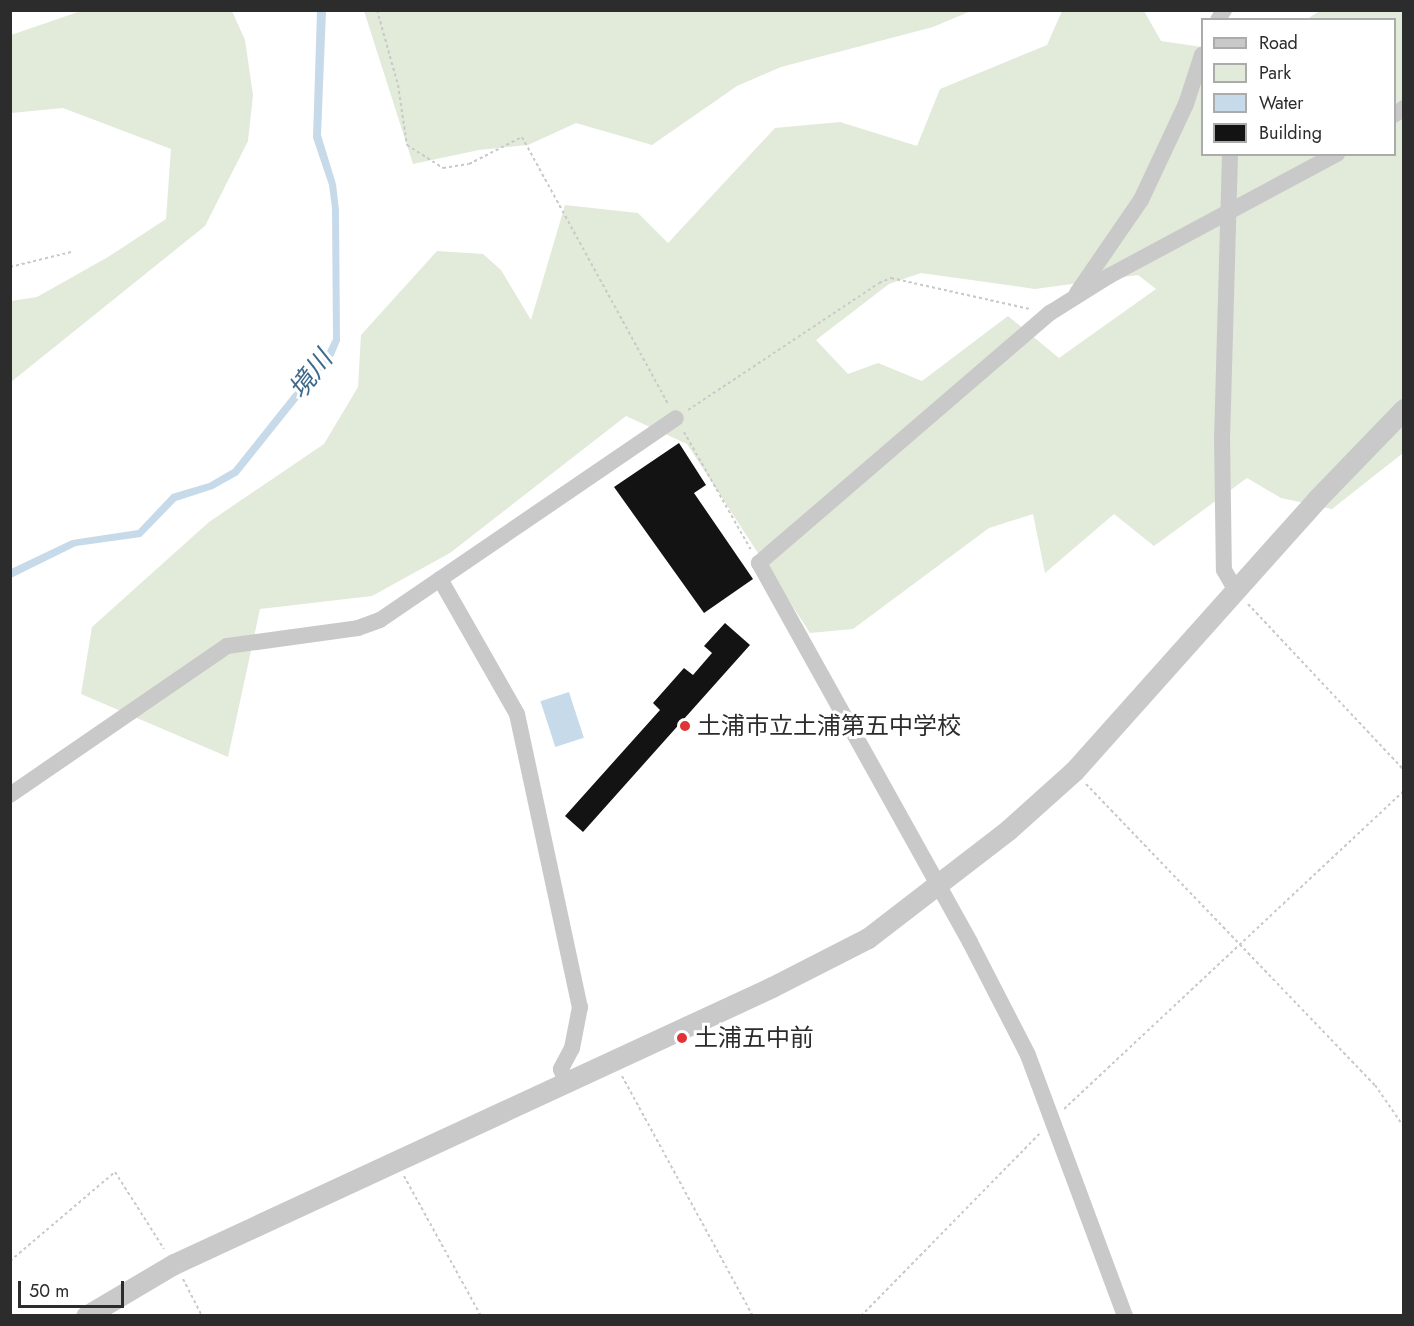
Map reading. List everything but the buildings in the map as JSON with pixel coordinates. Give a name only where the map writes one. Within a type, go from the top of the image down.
[{"type":"street","points":[[1073,298],[1141,200],[1186,104],[1201,61]]},
{"type":"street","points":[[1230,156],[1222,435],[1224,570],[1236,591]]},
{"type":"street","points":[[1125,1316],[1055,1118],[1028,1055],[759,563],[1050,314],[1109,276],[1230,214],[1333,156]]},
{"type":"street","points":[[86,1316],[174,1264],[829,960],[868,938],[937,887],[1041,803],[1074,771],[1404,409]]},
{"type":"street","points":[[10,795],[227,646],[358,628],[380,620],[676,418]]},
{"type":"street","points":[[440,579],[517,714],[580,1007],[572,1048],[561,1069],[566,1083]]},
{"type":"path","points":[[377,10],[398,85],[407,145],[443,168],[469,164],[522,137],[676,418],[759,563]]},
{"type":"path","points":[[10,267],[71,252]]},
{"type":"path","points":[[676,418],[879,283],[891,278],[1050,314]]},
{"type":"path","points":[[1236,591],[1404,770]]},
{"type":"path","points":[[1074,771],[1375,1084],[1404,1127]]},
{"type":"path","points":[[861,1316],[1055,1118],[1404,791]]},
{"type":"path","points":[[614,1060],[753,1316]]},
{"type":"path","points":[[396,1162],[481,1316]]},
{"type":"path","points":[[10,1261],[115,1172],[174,1264],[202,1316]]},
{"type":"green space","points":[[364,10],[971,11],[933,27],[781,67],[737,86],[652,145],[576,123],[528,145],[479,150],[413,164]]},
{"type":"green space","points":[[81,11],[232,11],[245,40],[253,95],[248,141],[205,226],[11,382],[11,301],[37,297],[108,257],[166,219],[171,149],[63,108],[11,113],[11,35]]},
{"type":"green space","points":[[1062,11],[1144,11],[1161,41],[1201,47],[1201,156],[1396,156],[1396,18],[1309,18],[1320,11],[1403,11],[1403,453],[1332,509],[1281,498],[1247,478],[1154,546],[1114,514],[1045,573],[1033,514],[989,528],[853,629],[810,633],[687,444],[626,416],[450,553],[372,596],[260,609],[228,757],[81,694],[92,627],[209,522],[324,444],[358,387],[361,335],[437,251],[483,254],[501,270],[531,320],[565,205],[638,213],[668,243],[775,128],[840,122],[917,146],[940,89],[1047,45]],"holes":[[[921,273],[1035,289],[1138,275],[1156,289],[1059,358],[1008,316],[922,381],[878,363],[848,374],[816,340],[889,284]]]},
{"type":"water","name":"境川","points":[[317,11],[326,11],[321,135],[336,184],[339,210],[340,341],[334,355],[238,475],[213,489],[176,501],[141,537],[76,546],[11,578],[11,569],[72,540],[138,530],[172,494],[209,483],[233,469],[327,351],[333,339],[332,208],[329,185],[313,138]]},
{"type":"water","points":[[569,692],[584,738],[555,747],[540,701]]},
{"type":"place","name":"土浦市立土浦第五中学校","points":[[685,726]]},
{"type":"place","name":"土浦五中前","points":[[682,1038]]}]
